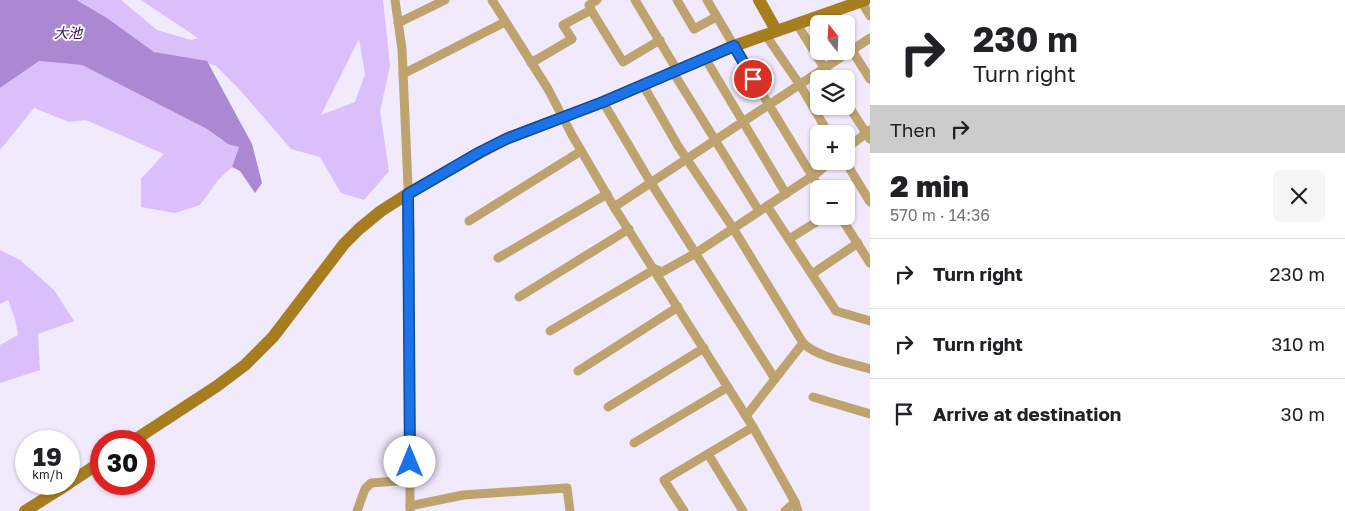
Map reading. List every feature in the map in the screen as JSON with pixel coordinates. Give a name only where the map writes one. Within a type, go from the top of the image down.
[{"type":"street","points":[[398,22],[445,0]]},
{"type":"street","points":[[492,0],[548,89],[563,119],[614,207],[655,269],[753,427],[798,511]]},
{"type":"street","points":[[597,0],[589,5],[591,10],[623,62],[660,40]]},
{"type":"street","points":[[635,0],[660,40],[714,141],[759,211]]},
{"type":"street","points":[[677,0],[694,30],[716,17]]},
{"type":"street","points":[[707,0],[814,180]]},
{"type":"street","points":[[759,0],[771,32],[824,125]]},
{"type":"street","points":[[837,15],[863,0],[870,16]]},
{"type":"street","points":[[397,3],[403,74],[408,194],[410,508],[463,495],[567,488],[570,511]]},
{"type":"street","points":[[531,63],[572,39],[563,25],[591,10]]},
{"type":"street","points":[[403,74],[505,22]]},
{"type":"street","points":[[150,430],[217,386],[245,365],[273,337],[344,244],[380,211],[498,143],[537,127],[563,119],[734,46],[771,32],[810,22]]},
{"type":"street","points":[[797,24],[825,68]]},
{"type":"street","points":[[855,48],[870,38]]},
{"type":"street","points":[[855,55],[870,79]]},
{"type":"street","points":[[705,58],[786,194]]},
{"type":"street","points":[[614,207],[837,60]]},
{"type":"street","points":[[643,85],[687,159],[733,228],[803,343],[808,348],[823,355],[870,369]]},
{"type":"street","points":[[603,102],[775,379]]},
{"type":"street","points":[[855,115],[869,134],[855,143]]},
{"type":"street","points":[[469,221],[581,151]]},
{"type":"street","points":[[655,269],[662,272],[696,253],[820,170]]},
{"type":"street","points":[[850,170],[870,202]]},
{"type":"street","points":[[498,258],[607,194]]},
{"type":"street","points":[[767,206],[836,311],[870,322]]},
{"type":"street","points":[[789,239],[812,225]]},
{"type":"street","points":[[846,225],[870,263]]},
{"type":"street","points":[[519,297],[629,229]]},
{"type":"street","points":[[812,274],[858,243]]},
{"type":"street","points":[[550,331],[655,269]]},
{"type":"street","points":[[578,371],[678,307]]},
{"type":"street","points":[[746,416],[803,343]]},
{"type":"street","points":[[608,407],[704,348]]},
{"type":"street","points":[[634,443],[728,387]]},
{"type":"street","points":[[813,397],[870,414]]},
{"type":"street","points":[[684,511],[664,480],[753,427]]},
{"type":"street","points":[[708,454],[743,511]]},
{"type":"street","points":[[357,511],[365,488],[371,482],[410,480]]},
{"type":"street","points":[[670,489],[675,511]]},
{"type":"street","points":[[26,511],[50,495]]},
{"type":"street","points":[[785,511],[794,502]]},
{"type":"shaded area","points":[[78,0],[121,0],[157,30],[191,40],[198,38],[141,0],[383,0],[390,66],[380,111],[389,171],[364,200],[341,193],[320,157],[291,149],[240,90],[215,65],[154,52]],"holes":[[[359,39],[365,74],[355,102],[321,115]]]},
{"type":"shaded area","points":[[39,61],[82,65],[207,129],[223,141],[239,147],[232,167],[218,180],[200,205],[175,213],[141,207],[141,179],[164,154],[86,120],[69,122],[34,108],[0,150],[0,88]]},
{"type":"shaded area","points":[[0,250],[20,260],[54,290],[74,321],[38,334],[40,370],[0,383],[0,345],[18,335],[15,319],[8,300],[0,304]]},
{"type":"water","name":"大池","points":[[0,0],[77,0],[107,18],[154,52],[207,61],[252,144],[262,183],[255,193],[240,171],[232,167],[239,147],[228,144],[207,129],[82,65],[39,61],[0,88]]},
{"type":"route","points":[[410,462],[410,232],[408,194],[506,139],[563,119],[734,46],[753,79]]}]
